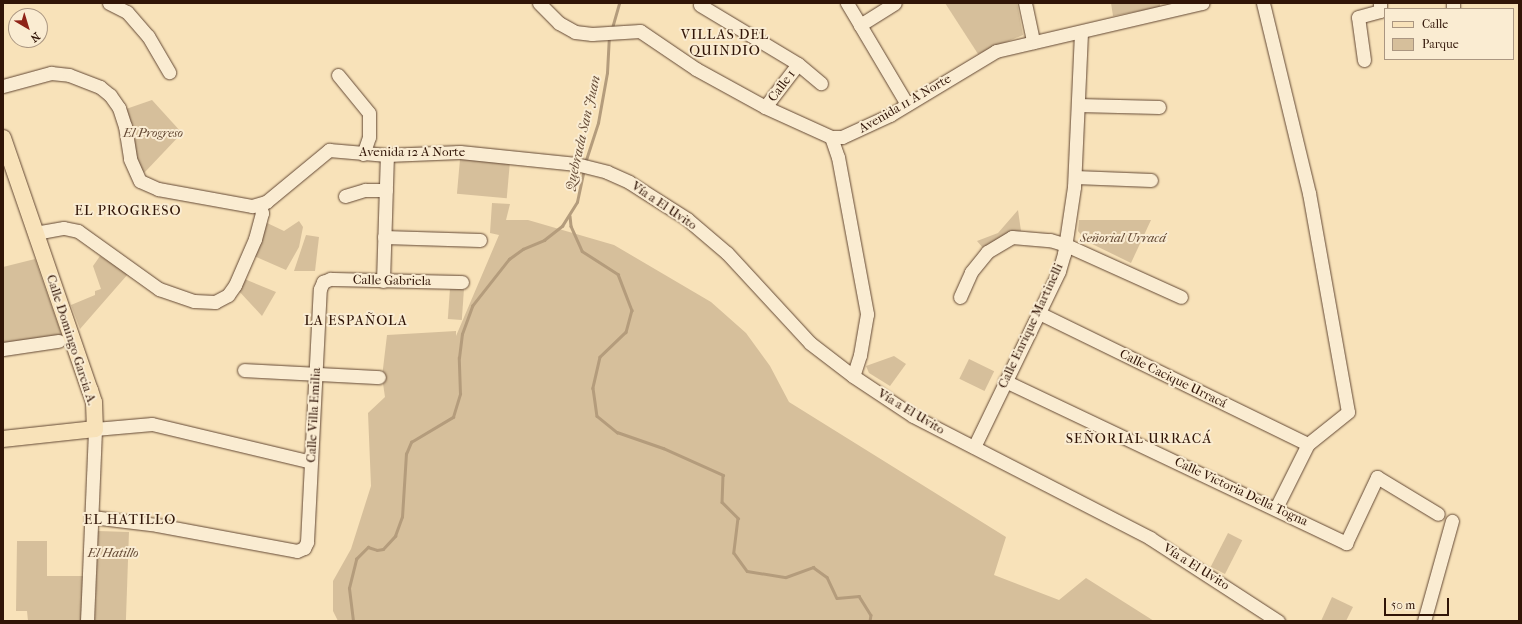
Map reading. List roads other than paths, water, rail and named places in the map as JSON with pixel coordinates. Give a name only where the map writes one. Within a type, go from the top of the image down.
[{"type":"main road","name":"Calle Domingo Garcia A.","points":[[3,138],[94,402],[95,429]]},
{"type":"main road","points":[[3,440],[95,429]]},
{"type":"street","points":[[109,3],[127,12],[148,36],[169,72]]},
{"type":"street","points":[[539,3],[559,23],[575,32],[592,34],[640,31],[660,42],[696,69],[765,107],[830,137],[838,157],[866,314],[860,355],[853,376]]},
{"type":"street","points":[[847,3],[907,104]]},
{"type":"street","points":[[860,25],[895,3]]},
{"type":"street","points":[[1025,3],[1033,42]]},
{"type":"street","name":"Avenida 11 A Norte","points":[[830,137],[842,137],[859,131],[996,51],[1201,3]]},
{"type":"street","points":[[1263,3],[1309,193],[1348,412],[1308,444],[1276,508]]},
{"type":"street","points":[[1364,60],[1358,17],[1380,11],[1380,3]]},
{"type":"street","points":[[700,5],[798,64],[821,83]]},
{"type":"street","name":"Calle Enrique Martinelli","points":[[974,447],[1059,272],[1066,245],[1075,177],[1081,32]]},
{"type":"street","name":"Calle 1","points":[[765,107],[798,64]]},
{"type":"street","points":[[3,86],[51,73],[86,81],[110,96],[119,108],[125,126],[130,159],[140,181],[158,189],[260,205],[262,213],[255,239],[235,285],[228,295],[215,302],[194,300],[158,289],[78,231],[64,228],[35,233]]},
{"type":"street","points":[[338,75],[369,113],[369,138],[363,154]]},
{"type":"street","points":[[1078,105],[1159,107]]},
{"type":"street","name":"Avenida 12 A Norte","points":[[260,205],[329,150],[387,155],[460,152],[576,164]]},
{"type":"street","points":[[383,281],[387,155]]},
{"type":"street","name":"Vía a El Uvito","points":[[576,164],[607,172],[629,182],[687,219],[727,254],[810,343],[853,376],[913,416],[1178,554],[1278,621]]},
{"type":"street","points":[[1075,177],[1151,180]]},
{"type":"street","points":[[345,196],[365,190],[386,190]]},
{"type":"street","points":[[384,237],[480,240]]},
{"type":"street","points":[[960,297],[971,272],[987,252],[999,243],[1012,237],[1050,240],[1066,245],[1181,296]]},
{"type":"street","name":"Calle Gabriela","points":[[323,282],[330,279],[462,282]]},
{"type":"street","name":"Calle Villa Emilia","points":[[92,517],[204,532],[297,551],[304,548],[307,542],[317,375],[320,289],[323,282]]},
{"type":"street","name":"Calle Cacique Urracá","points":[[1039,313],[1308,444]]},
{"type":"street","points":[[3,349],[58,341]]},
{"type":"street","points":[[244,370],[317,375],[379,377]]},
{"type":"street","name":"Calle Victoria Della Togna","points":[[1005,381],[1276,508],[1346,543],[1377,477],[1438,514]]},
{"type":"street","points":[[95,429],[152,424],[311,462]]},
{"type":"street","name":"Calle Domingo Garcia A.","points":[[87,621],[95,429]]},
{"type":"street","points":[[1424,621],[1452,521]]},
{"type":"waterway","name":"Quebrada San Juan","points":[[612,28],[619,3]]},
{"type":"waterway","name":"Quebrada San Juan","points":[[585,163],[598,123],[607,73],[609,37]]},
{"type":"waterway","name":"Quebrada San Juan","points":[[353,621],[349,588],[356,559],[368,547],[377,550],[383,549],[395,536],[402,517],[406,454],[411,442],[453,417],[460,394],[459,358],[462,334],[472,306],[509,259],[523,249],[544,240],[562,226],[577,202],[584,170]]},
{"type":"waterway","points":[[570,216],[571,226],[582,251],[618,274],[632,310],[626,332],[600,357],[593,388],[597,416],[617,432],[663,448],[723,475],[722,502],[738,518],[734,553],[747,571],[786,577],[813,567],[827,577],[837,598],[859,596],[871,615],[870,621]]},
{"type":"district","name":"VILLAS DEL QUINDIO","points":[[725,44]]},
{"type":"district","name":"EL PROGRESO","points":[[128,211]]},
{"type":"district","name":"LA ESPAÑOLA","points":[[356,321]]},
{"type":"district","name":"SEÑORIAL URRACÁ","points":[[1139,439]]},
{"type":"district","name":"EL HATILLO","points":[[130,520]]},
{"type":"park label","name":"El Progreso","points":[[153,133]]},
{"type":"park label","name":"Señorial Urracá","points":[[1123,238]]},
{"type":"park label","name":"El Hatillo","points":[[113,553]]}]
